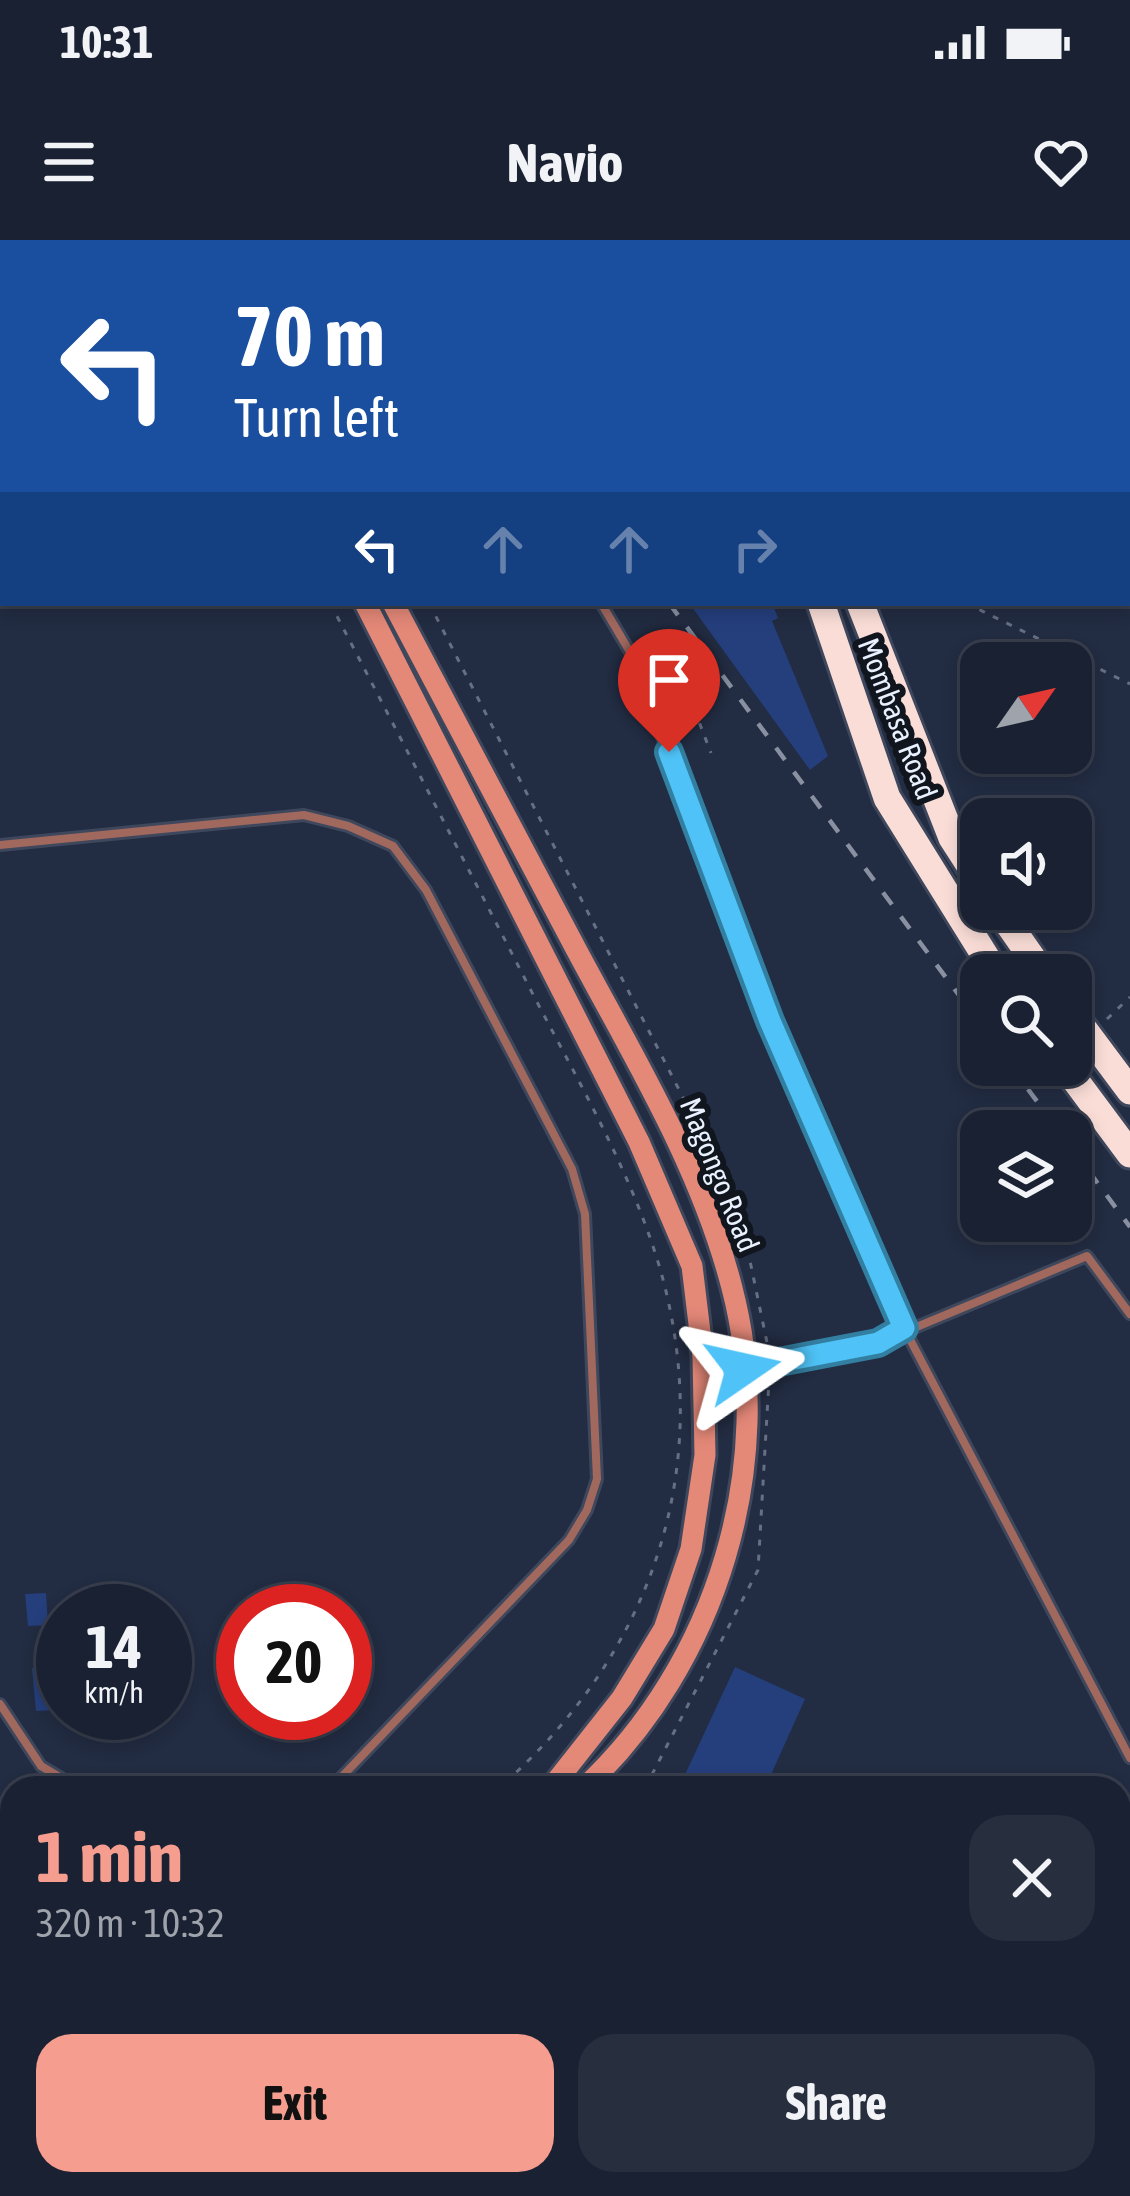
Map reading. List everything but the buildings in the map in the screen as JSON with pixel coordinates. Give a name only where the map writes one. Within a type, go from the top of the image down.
[{"type":"highway","name":"Mombasa Road","points":[[822,606],[887,798],[934,882],[983,954]]},
{"type":"highway","name":"Mombasa Road","points":[[861,606],[960,850]]},
{"type":"highway","points":[[1092,1041],[1130,1091]]},
{"type":"highway","points":[[1080,1086],[1130,1154]]},
{"type":"main road","name":"Magongo Road","points":[[367,606],[639,1142],[692,1266],[703,1357],[705,1455],[691,1549],[664,1629],[622,1698],[560,1776]]},
{"type":"main road","name":"Magongo Road","points":[[395,606],[670,1125],[709,1216],[733,1290],[745,1420],[734,1536],[715,1595],[662,1695],[594,1776]]},
{"type":"main road","points":[[639,1142],[670,1125]]},
{"type":"lane","points":[[603,606],[630,652],[770,1021],[904,1328],[1130,1758]]},
{"type":"lane","points":[[0,845],[304,815],[348,826],[393,846],[426,890],[572,1169],[585,1214],[597,1478],[587,1510],[569,1540],[343,1776]]},
{"type":"lane","points":[[743,1369],[878,1343],[904,1328],[1087,1256],[1130,1314]]},
{"type":"lane","points":[[0,1703],[41,1766],[58,1776]]},
{"type":"path","points":[[333,606],[616,1156],[661,1273],[675,1360],[681,1450],[664,1534],[640,1611],[542,1751],[513,1776]]},
{"type":"path","points":[[972,606],[1130,684]]},
{"type":"path","points":[[630,652],[649,656],[695,714],[711,753]]},
{"type":"path","points":[[1092,1034],[1130,997]]},
{"type":"railway","points":[[671,606],[960,997]]},
{"type":"railway","points":[[1026,1086],[1043,1110]]},
{"type":"railway","points":[[1092,1175],[1130,1227]]},
{"type":"route","points":[[669,752],[770,1021],[904,1328],[878,1343],[743,1369]]}]
